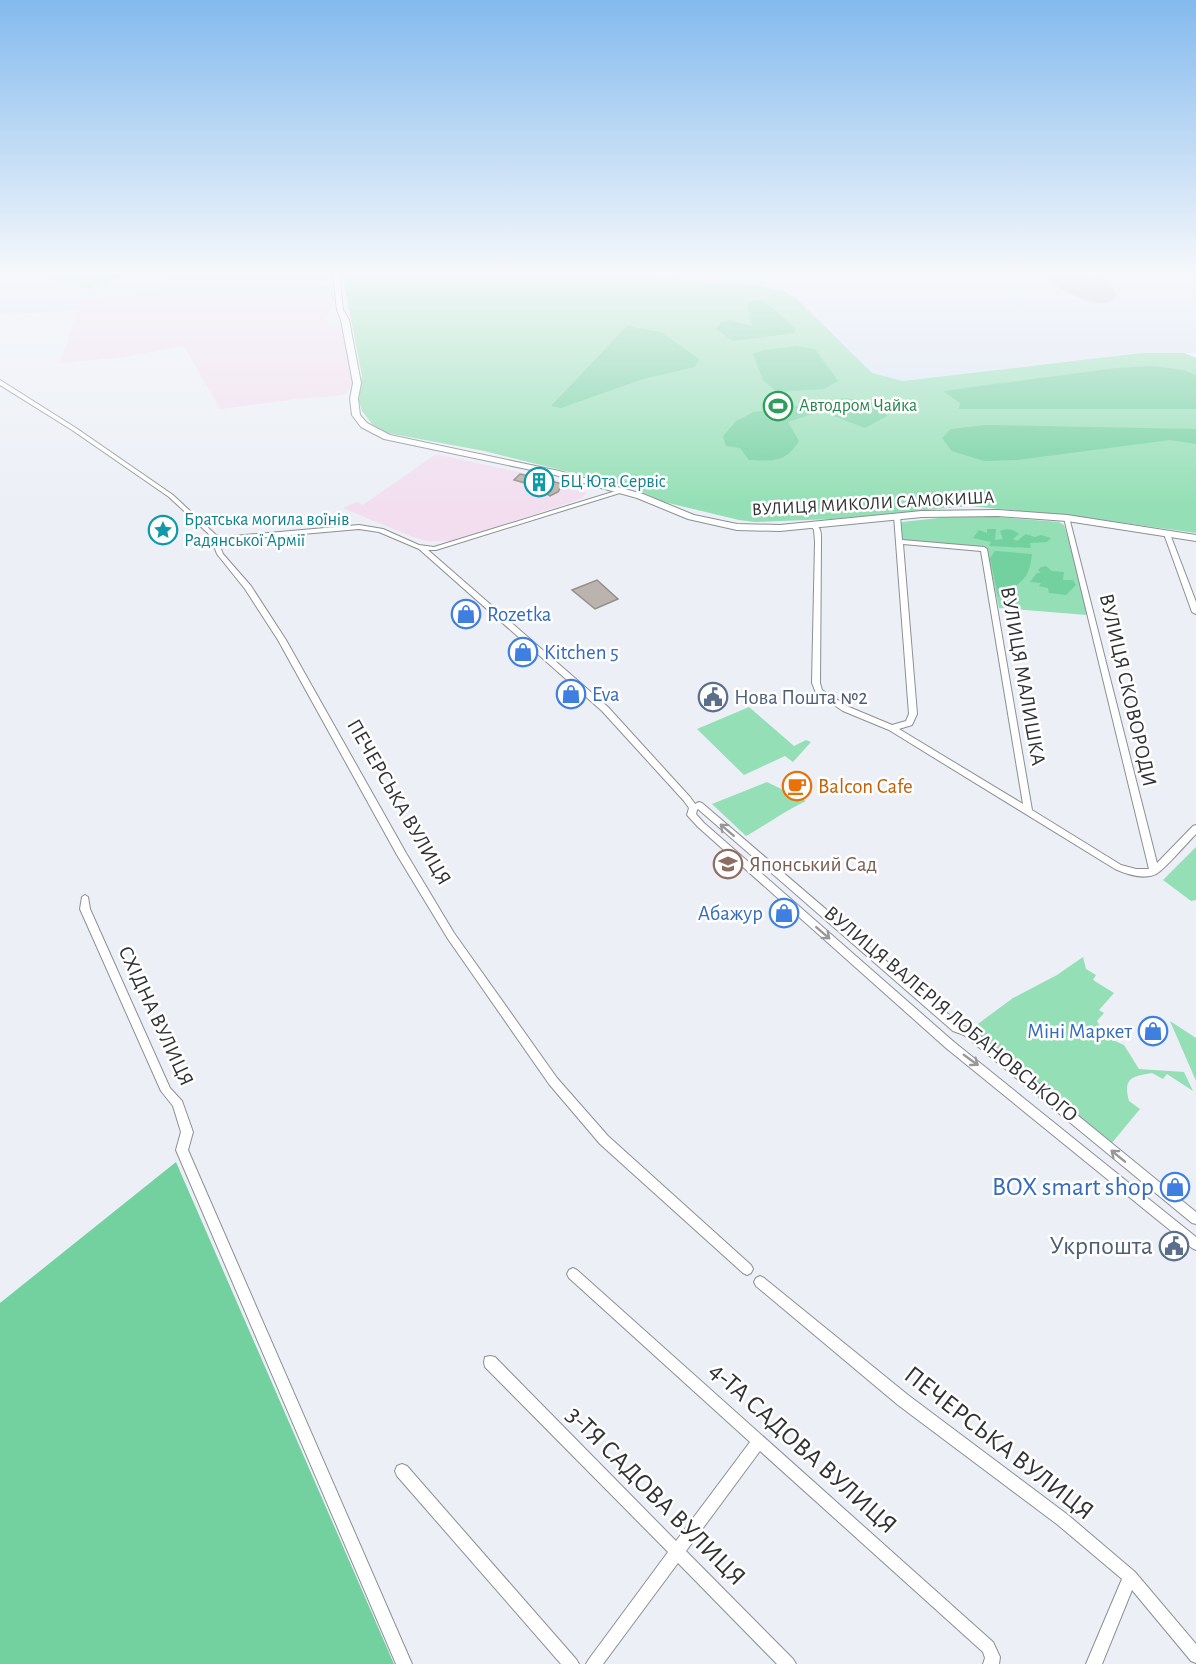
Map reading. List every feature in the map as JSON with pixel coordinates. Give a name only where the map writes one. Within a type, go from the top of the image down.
[{"type":"street","name":"ВУЛИЦЯ МИКОЛИ САМОКИША","points":[[351,351],[357,383],[354,408],[358,419],[364,425],[396,439],[531,467],[621,490],[691,517],[722,524],[765,528],[814,526],[897,516],[990,513],[1067,518],[1196,538]]},
{"type":"street","name":"ПЕЧЕРСЬКА ВУЛИЦЯ","points":[[0,382],[74,429],[171,496],[218,538],[217,546],[220,554],[248,588],[282,640],[402,855],[451,936],[553,1081],[604,1140],[747,1269]]},
{"type":"street","points":[[422,549],[447,546],[621,490]]},
{"type":"street","points":[[892,728],[909,723],[913,714],[901,542],[897,516]]},
{"type":"street","name":"ВУЛИЦЯ СКОВОРОДИ","points":[[1067,518],[1154,871]]},
{"type":"street","points":[[814,526],[817,530],[818,542],[816,683],[819,691],[846,709],[892,728],[1128,871],[1147,873],[1154,871],[1196,828]]},
{"type":"street","name":"ВУЛИЦЯ ВАЛЕРІЯ ЛОБАНОВСЬКОГО","points":[[218,538],[230,539],[359,527],[388,532],[422,549],[605,710],[693,808]]},
{"type":"street","points":[[1167,534],[1196,612]]},
{"type":"street","name":"ВУЛИЦЯ МАЛИШКА","points":[[901,542],[984,549],[1028,810]]},
{"type":"street","name":"ВУЛИЦЯ ВАЛЕРІЯ ЛОБАНОВСЬКОГО","points":[[1196,1219],[968,1032],[957,1028],[699,805],[693,808],[691,815],[701,825],[950,1045],[1196,1244]]},
{"type":"street","name":"СХІДНА ВУЛИЦЯ","points":[[85,899],[85,909],[142,1039],[166,1091],[178,1104],[187,1132],[182,1150],[404,1664]]},
{"type":"street","name":"4-ТА САДОВА ВУЛИЦЯ","points":[[573,1274],[988,1647],[992,1652],[991,1663]]},
{"type":"street","name":"ПЕЧЕРСЬКА ВУЛИЦЯ","points":[[760,1282],[903,1400],[1063,1520],[1130,1577],[1196,1656]]},
{"type":"street","name":"3-ТЯ САДОВА ВУЛИЦЯ","points":[[490,1362],[788,1664]]},
{"type":"street","points":[[594,1664],[759,1441]]},
{"type":"street","points":[[402,1471],[571,1664]]},
{"type":"street","points":[[1094,1664],[1130,1577]]},
{"type":"shaded area","points":[[64,351],[159,351],[124,357],[60,363]]},
{"type":"shaded area","points":[[187,351],[347,351],[352,384],[345,394],[220,409]]},
{"type":"shaded area","points":[[849,351],[1196,351],[1196,353],[1136,353],[903,381],[872,373]]},
{"type":"shaded area","points":[[436,454],[569,483],[571,487],[587,493],[580,499],[455,541],[428,541],[413,537],[343,508],[357,502],[363,505]]},
{"type":"green space","name":"Автодром Чайка","points":[[357,351],[849,351],[872,373],[903,381],[1141,353],[1184,353],[1196,358],[1196,533],[1080,517],[969,506],[832,519],[755,522],[739,520],[664,502],[630,487],[484,451],[387,433],[372,424],[362,411],[359,401],[362,376]]},
{"type":"green space","points":[[604,351],[687,351],[699,359],[695,367],[643,379],[561,408],[551,406]]},
{"type":"green space","points":[[762,351],[816,351],[838,381],[824,389],[777,392],[763,380],[753,354]]},
{"type":"green space","points":[[1153,366],[1184,370],[1196,375],[1196,409],[959,409],[960,403],[943,391],[1116,368]]},
{"type":"green space","points":[[844,398],[874,404],[887,416],[865,428],[831,415],[822,404]]},
{"type":"green space","points":[[810,404],[818,412],[788,422],[799,441],[783,457],[772,460],[749,460],[740,448],[726,446],[723,436],[736,421],[754,412]]},
{"type":"green space","points":[[987,425],[1196,429],[1196,444],[1170,440],[1017,460],[984,461],[952,451],[942,438],[951,429]]},
{"type":"green space","points":[[985,516],[1059,522],[1064,525],[1087,615],[999,608],[986,547],[902,539],[902,522]]},
{"type":"green space","points":[[987,529],[996,529],[995,540],[1003,539],[1000,531],[1008,529],[1019,534],[1013,539],[1017,541],[1026,534],[1051,538],[1047,542],[1030,543],[1031,548],[989,546],[991,542],[973,538],[979,530],[987,533]]},
{"type":"green space","points":[[995,551],[1032,554],[1026,575],[1004,598],[998,596],[990,558]]},
{"type":"green space","points":[[1046,566],[1052,571],[1064,572],[1063,580],[1073,580],[1076,585],[1066,595],[1049,593],[1048,588],[1039,586],[1041,583],[1030,582],[1037,573],[1041,573],[1038,570],[1041,567]]},
{"type":"green space","points":[[749,707],[794,746],[806,740],[811,742],[793,762],[785,756],[744,775],[697,729]]},
{"type":"green space","points":[[767,782],[806,801],[746,836],[712,804]]},
{"type":"green space","points":[[1196,847],[1196,900],[1191,901],[1163,880]]},
{"type":"green space","points":[[1083,957],[1086,969],[1096,975],[1093,980],[1114,993],[1099,1010],[1104,1013],[1097,1021],[1103,1031],[1113,1040],[1124,1045],[1139,1069],[1184,1072],[1193,1091],[1167,1074],[1163,1079],[1152,1073],[1134,1077],[1128,1083],[1127,1094],[1129,1101],[1140,1109],[1111,1144],[971,1029],[1013,998],[1057,975]]},
{"type":"green space","points":[[1170,1021],[1196,1038],[1196,1081]]},
{"type":"green space","points":[[176,1162],[394,1664],[0,1664],[0,1303]]},
{"type":"building","name":"БЦ Юта Сервіс","points":[[520,474],[563,484],[558,492],[550,496],[535,486],[514,480]]},
{"type":"building","points":[[597,580],[618,599],[595,609],[572,590]]},
{"type":"place","name":"Автодром Чайка","points":[[778,406]]},
{"type":"place","name":"БЦ Юта Сервіс","points":[[539,482]]},
{"type":"place","name":"Братська могила воїнів Радянської Армії","points":[[163,530]]},
{"type":"place","name":"Rozetka","points":[[466,614]]},
{"type":"place","name":"Kitchen 5","points":[[523,652]]},
{"type":"place","name":"Eva","points":[[571,694]]},
{"type":"place","name":"Нова Пошта №2","points":[[713,697]]},
{"type":"place","name":"Balcon Cafe","points":[[797,786]]},
{"type":"place","name":"Японський Сад","points":[[728,864]]},
{"type":"place","name":"Абажур","points":[[784,913]]},
{"type":"place","name":"Міні Маркет","points":[[1153,1031]]},
{"type":"place","name":"BOX smart shop","points":[[1175,1187]]},
{"type":"place","name":"Укрпошта","points":[[1174,1246]]}]
